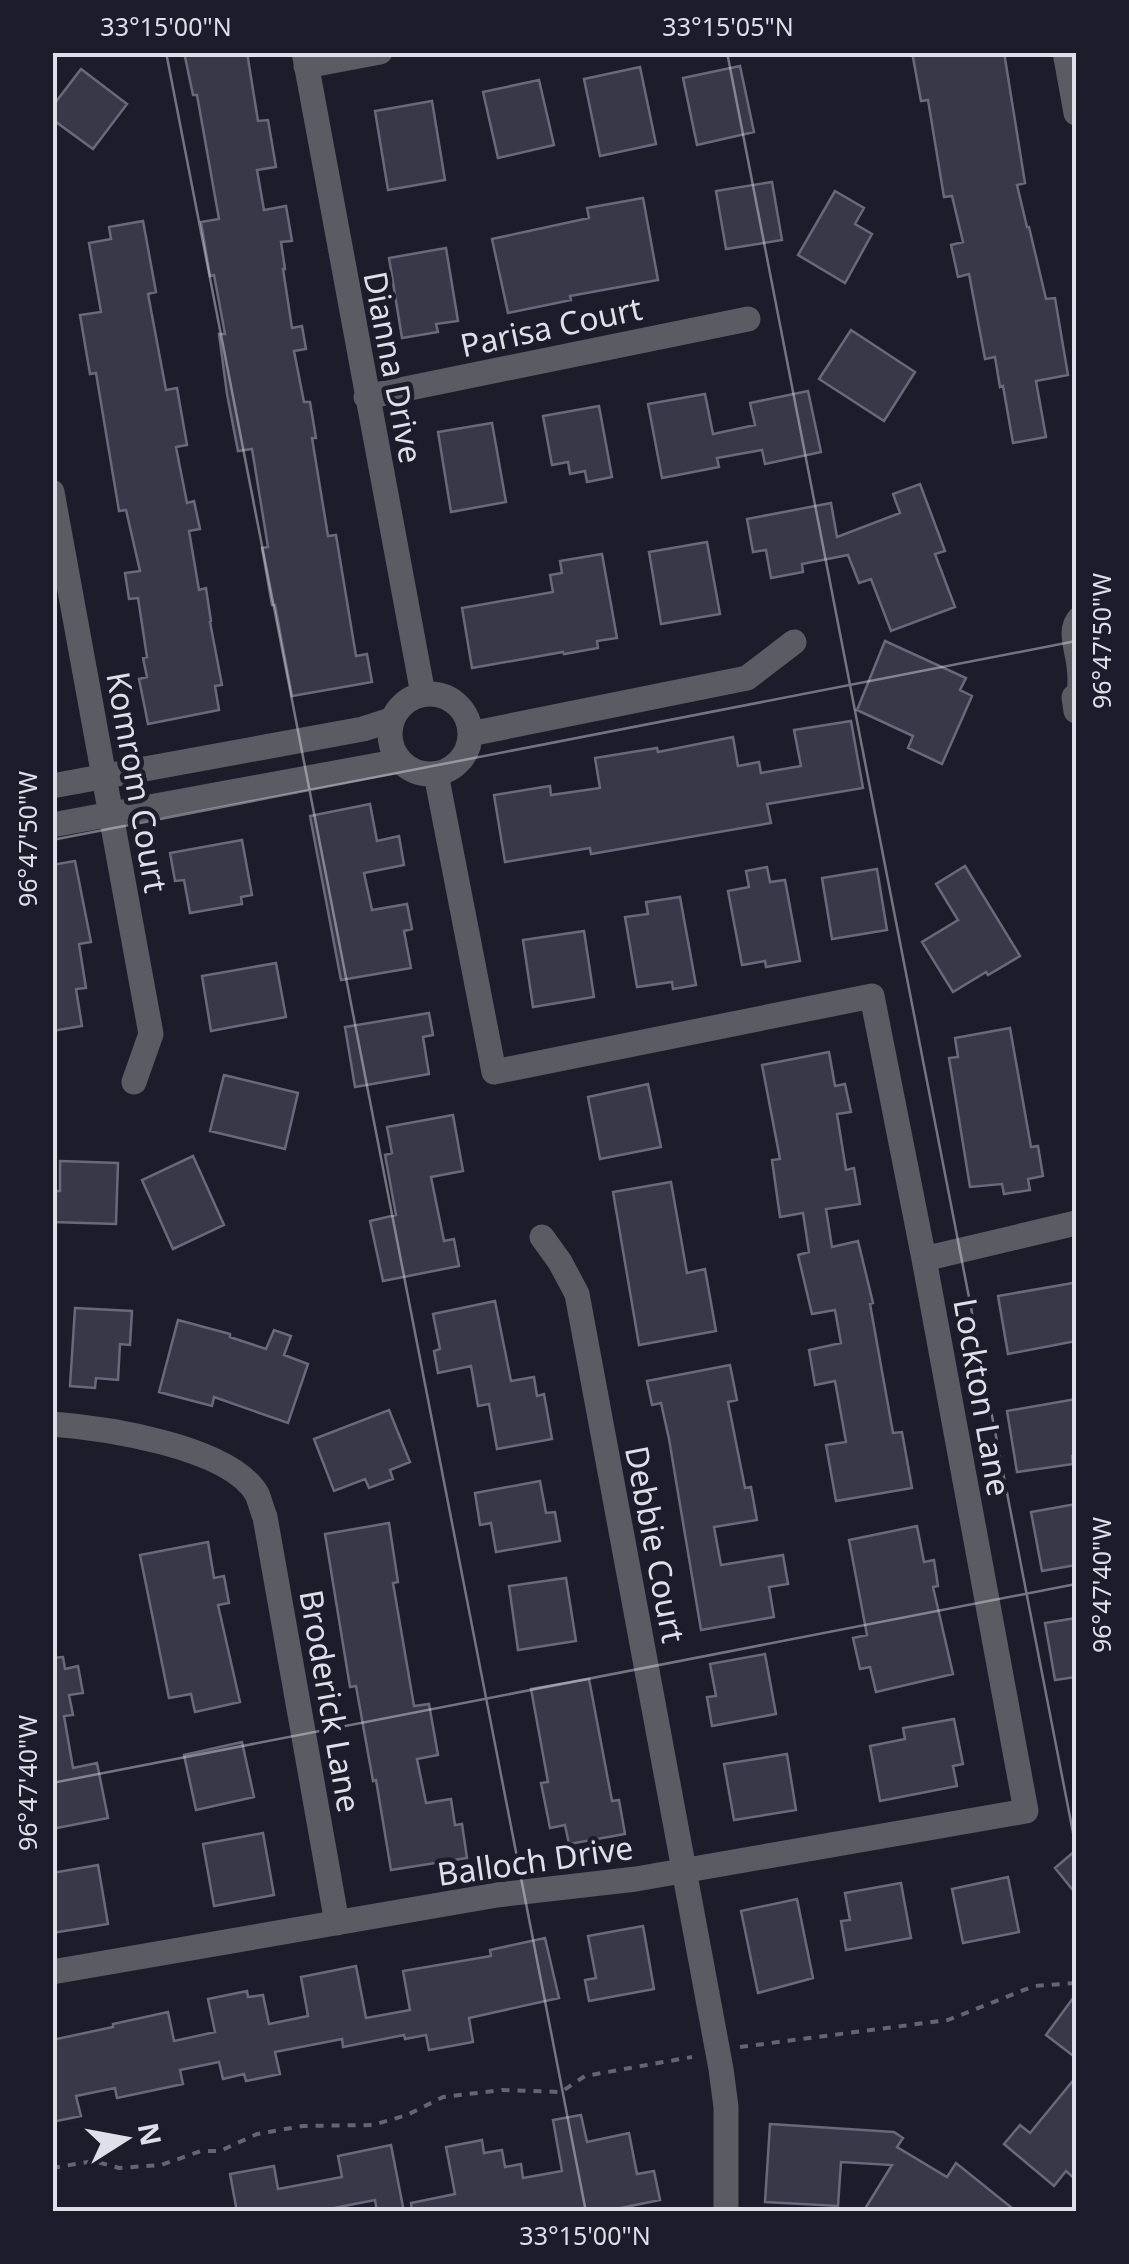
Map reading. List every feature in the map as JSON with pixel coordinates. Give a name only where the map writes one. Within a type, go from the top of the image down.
[{"type":"street","points":[[305,59],[380,52]]},
{"type":"street","points":[[1065,52],[1076,113]]},
{"type":"street","name":"Dianna Drive","points":[[305,59],[423,694]]},
{"type":"street","name":"Parisa Court","points":[[366,397],[748,319]]},
{"type":"street","name":"Komrom Court","points":[[52,492],[151,1034],[134,1082]]},
{"type":"street","points":[[470,734],[747,678],[794,642]]},
{"type":"street","points":[[423,694],[450,699],[468,720],[468,748],[461,760],[450,770],[436,774],[409,769],[392,748],[389,734],[399,707],[423,694]]},
{"type":"street","points":[[52,786],[392,720]]},
{"type":"street","points":[[52,825],[400,761]]},
{"type":"street","name":"Lockton Lane","points":[[436,774],[494,1072],[872,996],[1026,1811]]},
{"type":"street","points":[[924,1259],[1076,1223]]},
{"type":"street","name":"Debbie Court","points":[[542,1237],[577,1294],[718,2052],[726,2107],[726,2212]]},
{"type":"street","name":"Broderick Lane","points":[[52,1424],[88,1426],[170,1444],[232,1471],[256,1492],[265,1517],[337,1922]]},
{"type":"street","name":"Balloch Drive","points":[[52,1972],[497,1895],[636,1879],[1026,1811]]},
{"type":"lane","points":[[1076,614],[1069,621],[1068,633],[1076,701]]},
{"type":"path","points":[[52,2168],[94,2161],[119,2168],[162,2165],[202,2151],[220,2150],[257,2134],[303,2126],[373,2126],[443,2097],[502,2090],[561,2092],[585,2076],[718,2052],[948,2020],[1034,1986],[1076,1983]]},
{"type":"building","points":[[184,52],[247,52],[258,121],[268,120],[276,167],[257,170],[264,210],[286,206],[292,241],[281,242],[283,269],[292,328],[302,326],[306,349],[294,351],[304,402],[310,402],[328,536],[336,535],[356,656],[367,654],[372,682],[292,696],[262,548],[268,547],[252,449],[238,451],[227,394],[219,334],[225,334],[201,222],[219,219],[197,95],[193,95]]},
{"type":"building","points":[[912,52],[1004,52],[1025,183],[1017,185],[1046,299],[1055,298],[1068,375],[1036,381],[1046,437],[1013,443],[995,357],[985,359],[969,274],[958,277],[951,245],[963,242],[952,196],[944,197],[928,100],[921,101]]},
{"type":"building","points":[[740,66],[754,132],[697,145],[683,78]]},
{"type":"building","points":[[640,67],[656,144],[600,156],[584,79]]},
{"type":"building","points":[[81,69],[127,104],[93,149],[52,119],[52,107]]},
{"type":"building","points":[[539,80],[554,145],[498,158],[483,92]]},
{"type":"building","points":[[432,101],[445,180],[388,190],[375,111]]},
{"type":"building","points":[[772,182],[782,240],[726,249],[716,191]]},
{"type":"building","points":[[835,191],[864,208],[855,224],[872,234],[845,283],[798,255]]},
{"type":"building","points":[[643,198],[658,280],[570,296],[571,300],[508,313],[492,239],[589,218],[587,208]]},
{"type":"building","points":[[143,221],[156,292],[148,294],[166,390],[177,388],[187,445],[176,447],[187,503],[194,501],[200,529],[189,531],[199,590],[206,588],[222,685],[215,686],[219,710],[148,724],[139,679],[147,677],[143,658],[147,657],[138,598],[129,599],[125,573],[140,571],[126,510],[119,511],[96,373],[90,374],[80,315],[101,312],[89,243],[111,239],[109,227]]},
{"type":"building","points":[[446,248],[458,321],[436,324],[438,332],[402,338],[389,258]]},
{"type":"building","points":[[851,330],[915,372],[884,421],[819,379]]},
{"type":"building","points":[[808,391],[821,452],[765,464],[762,450],[717,458],[719,467],[662,478],[648,404],[705,394],[713,434],[755,425],[750,403]]},
{"type":"building","points":[[599,406],[612,477],[587,482],[585,471],[570,474],[568,462],[552,465],[543,416]]},
{"type":"building","points":[[492,423],[506,502],[451,512],[438,432]]},
{"type":"building","points":[[920,484],[945,551],[935,554],[955,607],[891,631],[871,579],[859,583],[848,555],[802,564],[803,572],[771,578],[766,550],[753,552],[747,519],[831,503],[837,537],[900,513],[893,494]]},
{"type":"building","points":[[707,542],[720,614],[661,624],[649,552]]},
{"type":"building","points":[[602,554],[617,638],[597,641],[598,648],[472,668],[462,608],[553,592],[550,575],[562,573],[560,561]]},
{"type":"building","points":[[885,641],[966,678],[960,690],[972,696],[942,764],[908,748],[913,736],[857,710]]},
{"type":"building","points":[[851,721],[863,788],[767,804],[771,823],[591,854],[590,848],[505,862],[494,795],[550,786],[551,795],[600,788],[595,758],[657,748],[658,752],[733,737],[738,766],[759,762],[761,773],[801,766],[794,730]]},
{"type":"building","points":[[370,804],[377,841],[399,836],[404,865],[364,873],[372,910],[407,904],[412,929],[404,931],[411,968],[341,980],[310,816]]},
{"type":"building","points":[[242,840],[252,895],[241,897],[242,904],[190,913],[184,880],[175,881],[170,853]]},
{"type":"building","points":[[75,861],[91,942],[79,944],[86,988],[76,989],[82,1026],[52,1031],[52,865]]},
{"type":"building","points":[[965,866],[1020,956],[953,992],[922,942],[958,920],[936,884]]},
{"type":"building","points":[[767,867],[770,882],[785,880],[800,961],[766,967],[765,961],[742,965],[728,891],[749,887],[746,871]]},
{"type":"building","points":[[877,869],[887,930],[832,939],[822,878]]},
{"type":"building","points":[[680,897],[696,985],[673,989],[672,982],[637,987],[625,917],[648,914],[646,902]]},
{"type":"building","points":[[584,931],[594,997],[533,1007],[523,940]]},
{"type":"building","points":[[276,963],[286,1017],[211,1031],[202,976]]},
{"type":"building","points":[[429,1013],[433,1035],[423,1037],[429,1074],[355,1087],[345,1027]]},
{"type":"building","points":[[1010,1028],[1031,1147],[1038,1146],[1043,1176],[1028,1179],[1030,1190],[1004,1194],[1002,1184],[970,1187],[949,1058],[958,1057],[955,1038]]},
{"type":"building","points":[[829,1052],[835,1086],[845,1084],[851,1112],[837,1114],[846,1170],[854,1168],[860,1204],[826,1209],[832,1247],[858,1241],[873,1303],[870,1304],[893,1433],[902,1432],[912,1488],[836,1501],[826,1445],[846,1442],[835,1381],[815,1385],[809,1350],[841,1343],[835,1310],[812,1314],[798,1255],[809,1252],[803,1213],[780,1217],[772,1160],[780,1159],[762,1065]]},
{"type":"building","points":[[224,1075],[298,1093],[285,1149],[210,1131]]},
{"type":"building","points":[[648,1084],[661,1147],[600,1159],[588,1097]]},
{"type":"building","points":[[453,1115],[463,1171],[431,1177],[444,1241],[454,1239],[459,1266],[383,1281],[370,1221],[396,1215],[385,1155],[392,1153],[387,1127]]},
{"type":"building","points":[[193,1156],[224,1225],[173,1249],[142,1180]]},
{"type":"building","points":[[60,1161],[118,1163],[116,1224],[52,1222],[52,1191],[60,1191]]},
{"type":"building","points":[[671,1182],[687,1273],[705,1269],[716,1331],[639,1345],[613,1192]]},
{"type":"building","points":[[1073,1283],[1076,1341],[1008,1354],[998,1296]]},
{"type":"building","points":[[495,1301],[511,1381],[534,1377],[537,1396],[544,1394],[552,1439],[497,1449],[489,1404],[478,1406],[471,1366],[438,1373],[434,1351],[440,1349],[433,1314]]},
{"type":"building","points":[[75,1308],[132,1311],[130,1345],[120,1344],[118,1380],[96,1378],[95,1388],[70,1386]]},
{"type":"building","points":[[178,1320],[266,1349],[274,1330],[291,1336],[284,1355],[308,1364],[288,1423],[214,1397],[212,1406],[159,1392]]},
{"type":"building","points":[[730,1365],[737,1400],[728,1402],[745,1488],[751,1487],[757,1520],[714,1527],[721,1565],[783,1555],[788,1584],[769,1587],[774,1617],[701,1630],[669,1439],[661,1403],[652,1405],[647,1381]]},
{"type":"building","points":[[1076,1399],[1073,1464],[1017,1472],[1007,1411]]},
{"type":"building","points":[[389,1410],[410,1462],[390,1470],[393,1479],[369,1488],[365,1479],[334,1491],[314,1439]]},
{"type":"building","points":[[540,1481],[546,1513],[555,1512],[560,1541],[496,1552],[491,1523],[480,1525],[475,1493]]},
{"type":"building","points":[[1076,1504],[1076,1565],[1042,1571],[1031,1512]]},
{"type":"building","points":[[389,1523],[398,1582],[393,1583],[414,1706],[429,1704],[438,1755],[417,1759],[426,1803],[451,1799],[455,1825],[462,1824],[467,1858],[391,1870],[356,1686],[350,1687],[325,1534]]},
{"type":"building","points":[[917,1526],[924,1562],[934,1560],[938,1586],[933,1587],[953,1674],[876,1692],[870,1667],[860,1669],[853,1638],[867,1635],[849,1540]]},
{"type":"building","points":[[208,1542],[214,1578],[224,1576],[229,1603],[218,1605],[240,1702],[195,1712],[191,1694],[169,1698],[140,1555]]},
{"type":"building","points":[[566,1578],[576,1641],[518,1650],[509,1586]]},
{"type":"building","points":[[1076,1618],[1076,1677],[1055,1680],[1045,1623]]},
{"type":"building","points":[[765,1654],[776,1714],[712,1726],[707,1697],[716,1696],[710,1664]]},
{"type":"building","points":[[63,1657],[65,1669],[78,1666],[83,1693],[69,1695],[73,1715],[64,1716],[73,1768],[97,1763],[108,1818],[52,1829],[52,1658]]},
{"type":"building","points":[[589,1679],[612,1801],[619,1800],[625,1834],[569,1844],[565,1825],[550,1828],[541,1783],[548,1782],[531,1689]]},
{"type":"building","points":[[954,1719],[963,1764],[953,1766],[957,1786],[880,1801],[870,1746],[905,1739],[903,1728]]},
{"type":"building","points":[[242,1742],[254,1797],[196,1810],[184,1755]]},
{"type":"building","points":[[787,1754],[796,1810],[734,1820],[724,1764]]},
{"type":"building","points":[[263,1833],[274,1895],[214,1906],[203,1844]]},
{"type":"building","points":[[1076,1850],[1076,1894],[1055,1868]]},
{"type":"building","points":[[98,1865],[108,1924],[52,1933],[52,1873]]},
{"type":"building","points":[[1008,1877],[1019,1932],[963,1943],[952,1889]]},
{"type":"building","points":[[901,1883],[911,1938],[846,1950],[841,1921],[850,1920],[845,1893]]},
{"type":"building","points":[[797,1899],[813,1978],[758,1993],[741,1911]]},
{"type":"building","points":[[643,1926],[654,1989],[589,2001],[585,1980],[596,1978],[588,1936]]},
{"type":"building","points":[[545,1938],[559,1998],[469,2018],[473,2042],[429,2050],[426,2035],[405,2039],[404,2035],[343,2047],[342,2039],[275,2052],[280,2074],[246,2081],[244,2074],[223,2079],[219,2062],[180,2070],[183,2084],[117,2098],[115,2088],[76,2096],[81,2116],[52,2122],[52,2040],[168,2012],[174,2041],[215,2032],[208,1999],[247,1991],[248,1997],[263,1995],[269,2024],[308,2016],[301,1977],[356,1966],[366,2018],[410,2010],[403,1971],[491,1956],[490,1950]]},
{"type":"building","points":[[1076,1994],[1076,2058],[1046,2035]]},
{"type":"building","points":[[1076,2077],[1076,2180],[1066,2171],[1054,2186],[1004,2144],[1020,2125],[1030,2133]]},
{"type":"building","points":[[581,2115],[587,2142],[629,2133],[637,2174],[654,2171],[660,2200],[601,2212],[412,2212],[411,2203],[455,2194],[446,2147],[482,2140],[484,2153],[502,2150],[505,2167],[521,2164],[523,2178],[562,2171],[553,2120]]},
{"type":"building","points":[[770,2124],[894,2132],[903,2138],[897,2147],[947,2177],[956,2163],[1017,2212],[863,2212],[892,2165],[841,2162],[838,2206],[765,2202]]},
{"type":"building","points":[[391,2145],[404,2212],[377,2212],[375,2200],[329,2212],[237,2212],[230,2174],[274,2166],[278,2189],[342,2177],[338,2156]]}]
